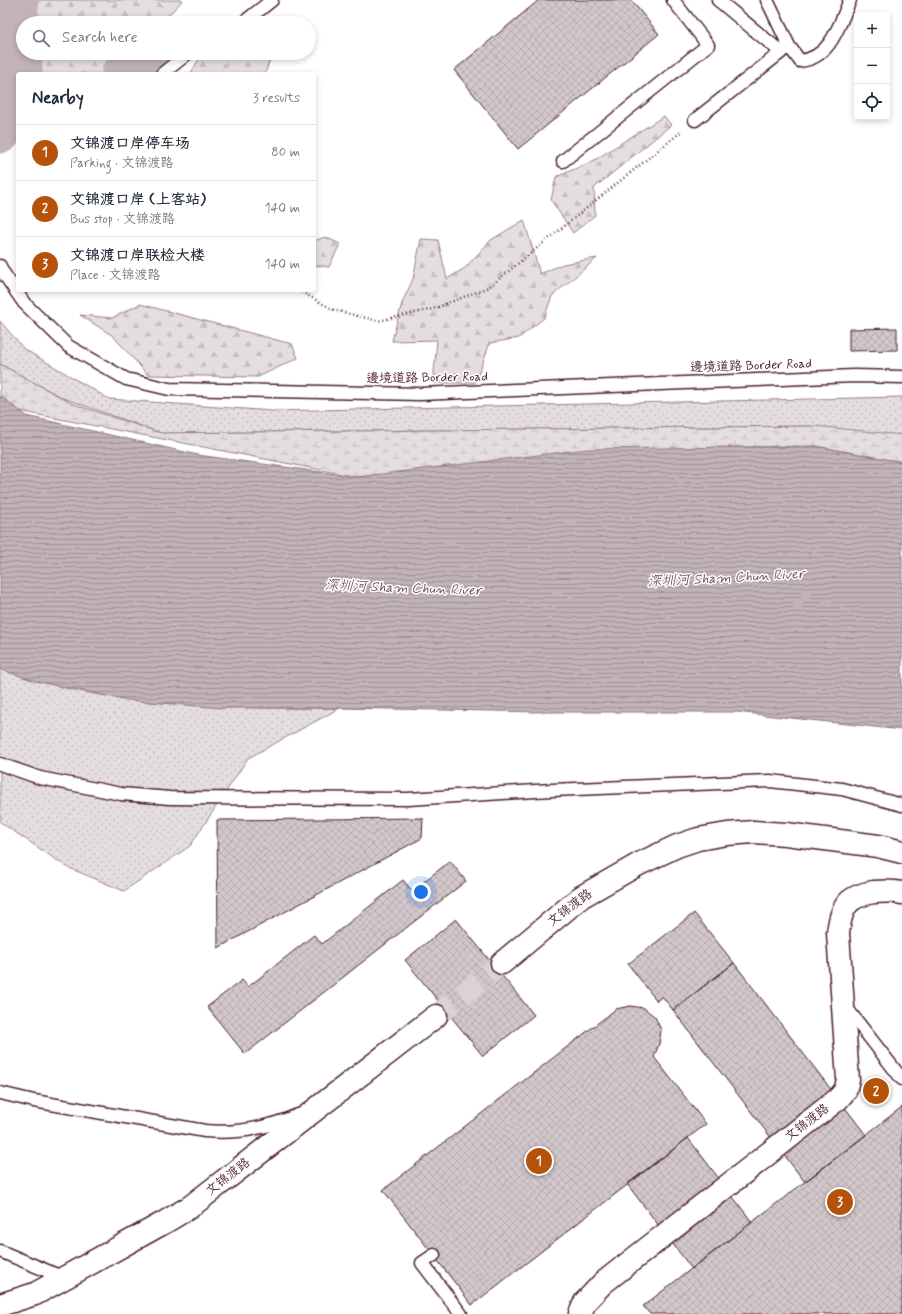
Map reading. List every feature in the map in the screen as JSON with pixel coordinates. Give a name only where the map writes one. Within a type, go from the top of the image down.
[{"type":"main road","name":"文锦渡路","points":[[502,963],[582,897],[638,864],[677,846],[698,840],[727,834],[754,832],[786,834],[878,846],[902,852]]},
{"type":"main road","name":"文锦渡路","points":[[580,1314],[585,1302],[603,1283],[838,1100],[845,1091],[848,1080],[838,933],[839,920],[843,909],[851,899],[863,894],[902,893]]},
{"type":"main road","name":"文锦渡路","points":[[0,1305],[35,1294],[190,1207],[436,1016]]},
{"type":"lane","points":[[252,16],[272,0]]},
{"type":"lane","points":[[563,161],[708,45],[672,0]]},
{"type":"lane","points":[[718,0],[800,60],[811,60],[829,45],[850,0]]},
{"type":"lane","points":[[767,0],[785,49]]},
{"type":"lane","points":[[695,120],[785,49]]},
{"type":"lane","points":[[164,72],[179,60]]},
{"type":"lane","name":"邊境道路 Border Road","points":[[0,266],[16,291]]},
{"type":"lane","name":"邊境道路 Border Road","points":[[16,292],[24,303],[68,346],[126,379],[169,388],[420,394],[854,376],[902,377]]},
{"type":"lane","points":[[0,764],[40,778],[121,794],[170,798],[408,799],[552,790],[770,781],[842,789],[902,805]]},
{"type":"lane","points":[[843,1003],[902,1079]]},
{"type":"lane","points":[[0,1093],[49,1104],[204,1131],[222,1132],[272,1125],[321,1105]]},
{"type":"lane","points":[[0,1251],[64,1278]]},
{"type":"lane","points":[[434,1255],[422,1263],[461,1314]]},
{"type":"path","points":[[302,292],[334,310],[378,321],[434,309],[489,287],[695,120]]},
{"type":"green space","points":[[21,0],[183,0],[168,16],[16,16],[16,60],[126,60],[129,72],[16,72],[16,92],[5,68],[0,41],[0,20]]},
{"type":"green space","points":[[199,60],[270,60],[266,72],[191,72]]},
{"type":"green space","points":[[664,116],[671,125],[594,188],[595,215],[573,233],[551,200],[556,177],[593,161]]},
{"type":"green space","points":[[524,220],[540,274],[563,264],[597,258],[552,296],[544,318],[519,338],[490,343],[475,383],[433,383],[437,340],[392,341],[402,303],[413,279],[421,239],[438,240],[447,279],[465,268],[491,240]]},
{"type":"green space","points":[[325,237],[340,244],[329,267],[316,265],[316,240]]},
{"type":"green space","points":[[140,304],[292,344],[298,358],[258,377],[148,375],[113,336],[80,315],[112,318]]},
{"type":"green space","points":[[0,321],[24,349],[109,399],[272,411],[902,397],[902,438],[809,426],[161,433],[63,398],[0,364]]},
{"type":"green space","points":[[0,364],[73,404],[161,433],[815,426],[902,435],[902,462],[815,446],[357,477],[19,411],[0,395]]},
{"type":"green space","points":[[0,669],[42,682],[84,692],[168,704],[253,708],[340,708],[248,758],[190,846],[124,891],[67,867],[0,822]]},
{"type":"water","name":"深圳河 Sham Chun River","points":[[0,396],[27,416],[198,455],[357,477],[588,449],[815,446],[902,462],[902,730],[736,712],[541,712],[340,708],[221,708],[127,700],[35,681],[0,669]]},
{"type":"building","points":[[539,0],[631,0],[659,34],[518,149],[454,70]]},
{"type":"building","points":[[897,328],[897,350],[849,351],[849,329]]},
{"type":"building","points":[[423,818],[422,838],[218,948],[217,820]]},
{"type":"building","points":[[450,861],[466,881],[245,1054],[207,1007],[242,980],[248,987],[314,935],[322,944],[403,880],[412,891]]},
{"type":"building","points":[[694,913],[734,963],[673,1010],[662,996],[657,1001],[628,964]]},
{"type":"building","points":[[456,919],[534,1015],[483,1056],[405,960]]},
{"type":"building","points":[[734,963],[866,1135],[805,1182],[673,1010]]},
{"type":"building","points":[[630,1006],[644,1008],[655,1017],[661,1030],[659,1044],[654,1057],[706,1124],[472,1305],[383,1190],[616,1009]]},
{"type":"building","points":[[902,1107],[902,1314],[650,1314],[643,1306]]},
{"type":"building","points":[[688,1138],[752,1222],[692,1269],[627,1184]]},
{"type":"waterway","points":[[16,23],[15,18],[18,0]]},
{"type":"waterway","points":[[21,60],[21,72]]},
{"type":"waterway","points":[[126,72],[141,60]]},
{"type":"waterway","points":[[0,132],[16,92]]},
{"type":"tunnel","points":[[436,1016],[502,963]]},
{"type":"place","name":"文锦渡口岸 (上客站)","points":[[876,1091]]},
{"type":"place","name":"文锦渡口岸停车场","points":[[539,1161]]},
{"type":"place","name":"文锦渡口岸联检大楼","points":[[840,1202]]}]
